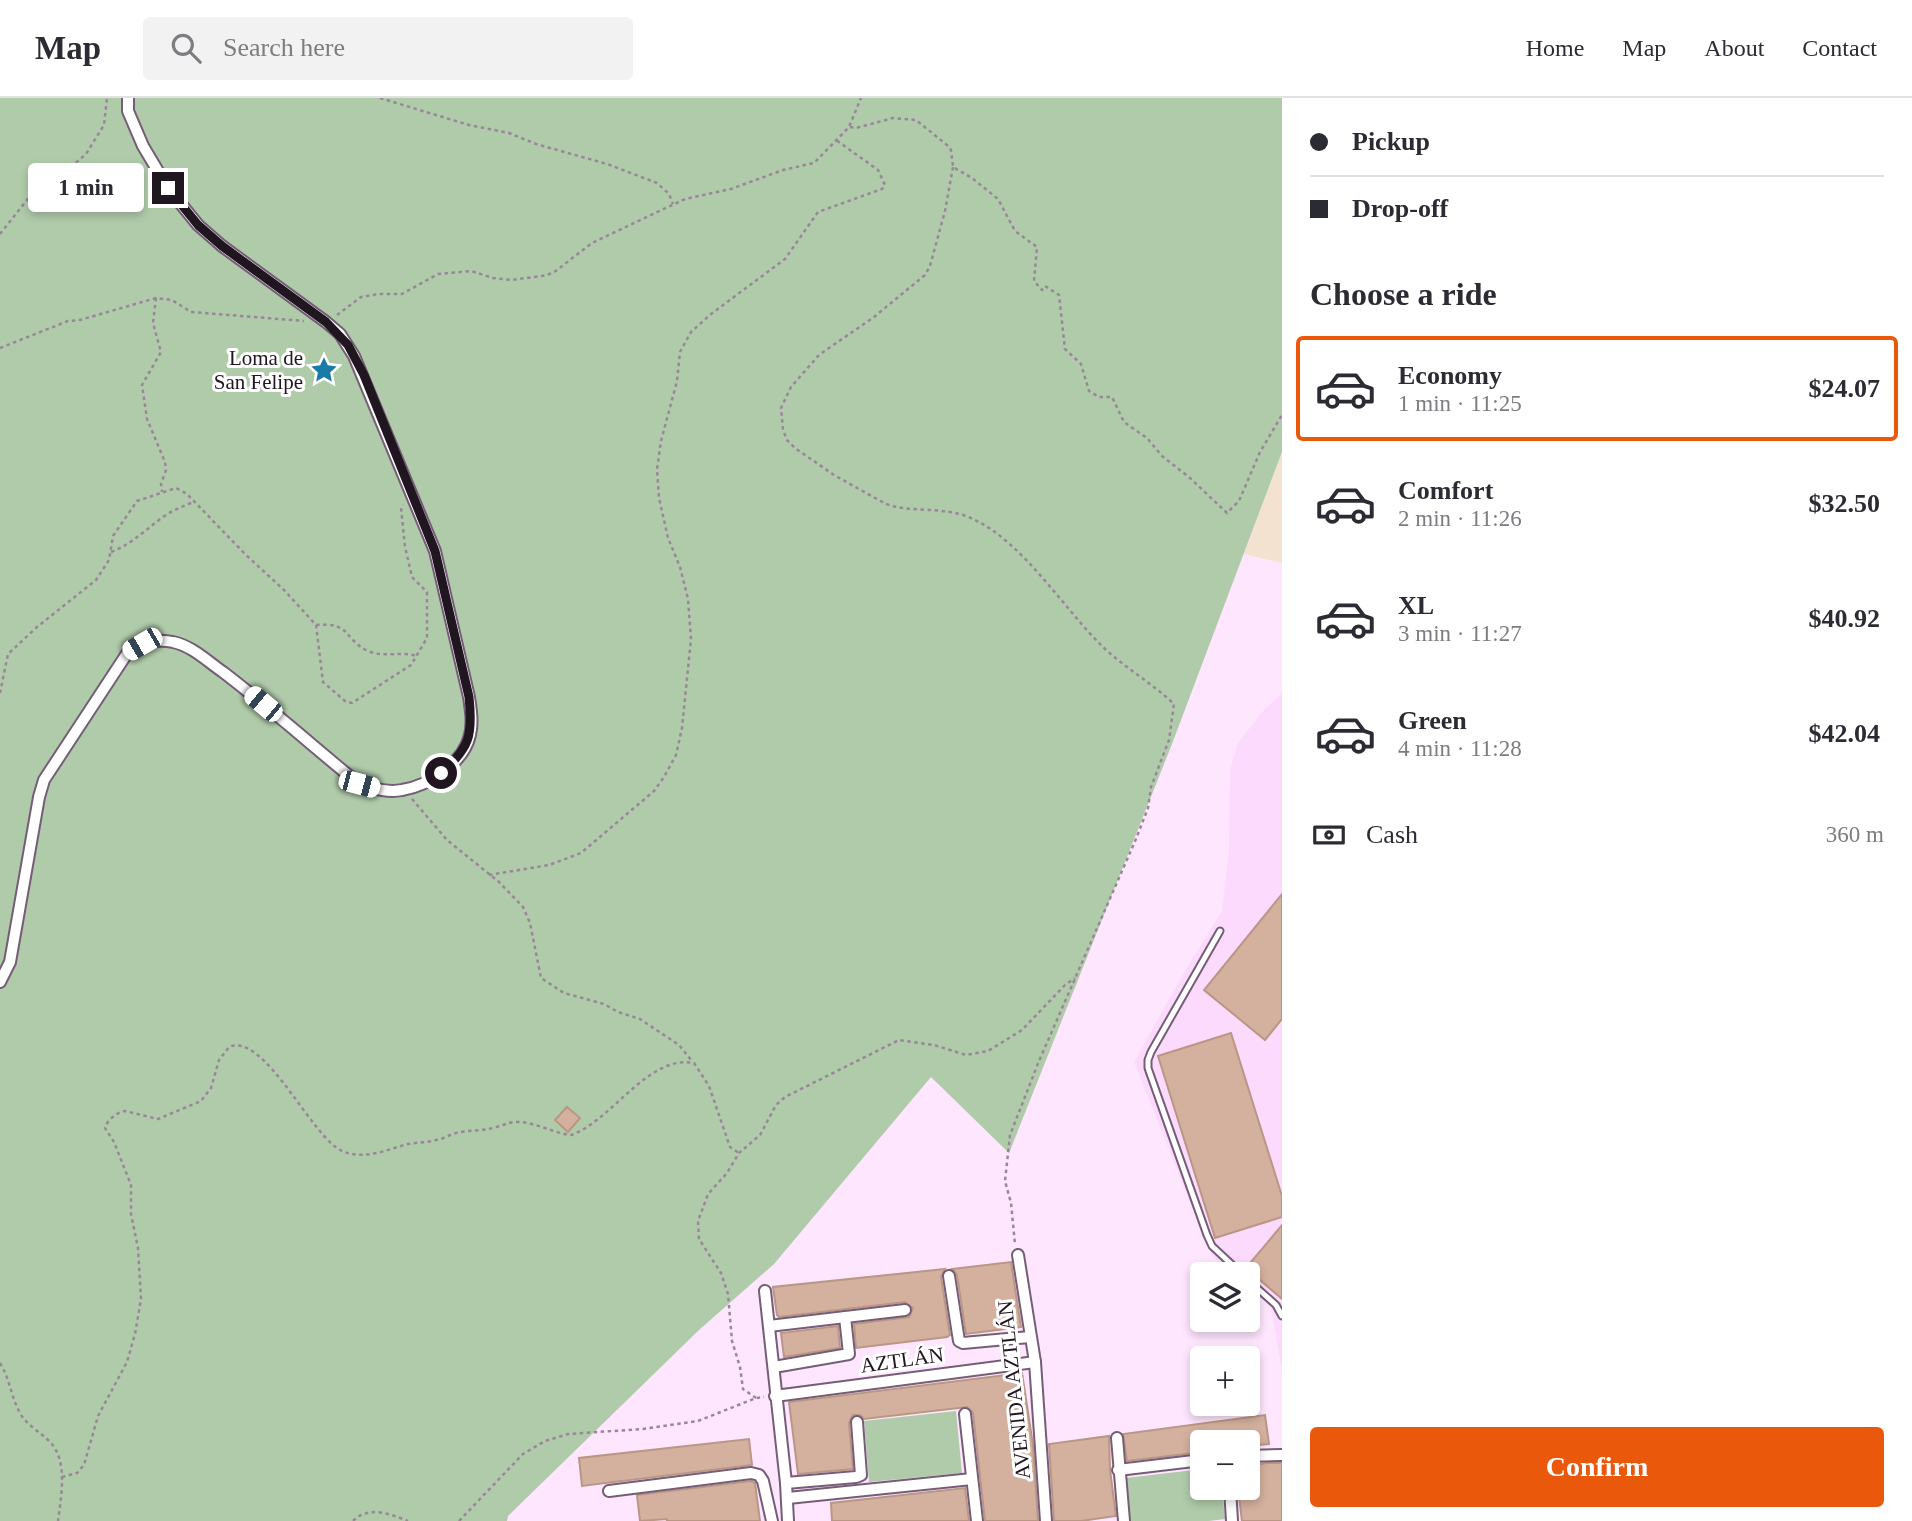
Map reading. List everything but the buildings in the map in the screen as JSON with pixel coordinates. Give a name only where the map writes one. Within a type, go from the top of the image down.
[{"type":"street","points":[[0,982],[9,962],[38,797],[44,780],[51,765],[128,652],[142,644],[158,639],[190,648],[244,688],[359,784],[379,790],[401,790],[420,785],[441,773],[460,757],[470,737],[472,720],[469,697],[435,551],[354,356],[340,334],[326,322],[222,246],[198,225],[168,188],[143,146],[128,111],[128,98]]},
{"type":"street","name":"AVENIDA AZTLÁN","points":[[1018,1255],[1035,1362],[1046,1521]]},
{"type":"street","name":"AZTLÁN","points":[[949,1276],[959,1341],[963,1343],[1030,1337]]},
{"type":"street","points":[[765,1291],[788,1498],[788,1521]]},
{"type":"street","points":[[769,1326],[905,1310]]},
{"type":"street","name":"AZTLÁN","points":[[774,1367],[849,1354],[845,1317]]},
{"type":"street","name":"AZTLÁN","points":[[775,1396],[1035,1362]]},
{"type":"street","points":[[965,1413],[977,1521]]},
{"type":"street","points":[[786,1483],[860,1475],[857,1422]]},
{"type":"street","points":[[1117,1438],[1124,1521]]},
{"type":"street","points":[[1260,1456],[1282,1455]]},
{"type":"street","points":[[1118,1470],[1190,1461]]},
{"type":"street","points":[[609,1491],[751,1473],[759,1475],[763,1481],[772,1521]]},
{"type":"street","points":[[788,1498],[972,1479]]},
{"type":"street","points":[[1231,1500],[1232,1521]]},
{"type":"lane","points":[[1220,931],[1151,1052],[1148,1068],[1207,1235],[1212,1246],[1229,1262]]},
{"type":"lane","points":[[1260,1291],[1276,1305],[1282,1317]]},
{"type":"path","points":[[0,234],[31,195],[86,153],[104,125],[107,98]]},
{"type":"path","points":[[380,98],[469,125],[509,133],[646,178],[666,190],[673,205]]},
{"type":"path","points":[[0,348],[68,321],[156,298],[172,300],[191,312],[326,322],[361,297],[402,294],[438,274],[471,271],[511,280],[548,275],[592,243],[685,199],[814,163],[849,127],[861,98]]},
{"type":"path","points":[[849,127],[856,128],[893,118],[916,120],[947,145],[951,150],[953,167],[945,211],[925,275],[874,317],[819,355],[785,397],[781,419],[787,440],[862,492],[895,508],[939,510],[973,518],[1009,544],[1104,649],[1174,704],[1170,740],[1151,786],[1148,808],[1010,1135],[1005,1181],[1011,1203],[1018,1255]]},
{"type":"path","points":[[489,875],[549,865],[581,853],[654,791],[674,760],[683,723],[691,622],[680,567],[668,538],[660,504],[657,469],[661,441],[677,381],[680,352],[691,332],[711,314],[785,259],[818,212],[882,189],[886,185],[878,170],[836,140]]},
{"type":"path","points":[[953,167],[998,199],[1015,231],[1037,247],[1034,281],[1042,289],[1045,286],[1059,295],[1065,349],[1081,364],[1089,391],[1099,397],[1112,397],[1124,422],[1147,438],[1162,456],[1227,513],[1239,501],[1260,452],[1282,415]]},
{"type":"path","points":[[156,298],[153,323],[161,352],[142,385],[147,419],[165,461],[162,492]]},
{"type":"path","points":[[0,693],[8,654],[96,580],[110,560],[113,536],[137,501],[176,488],[194,502],[284,590],[316,625],[323,682],[345,701],[352,703],[411,665],[427,638],[427,592],[412,576],[405,547],[401,508],[413,495]]},
{"type":"path","points":[[111,552],[144,534],[174,510],[194,502]]},
{"type":"path","points":[[316,625],[331,624],[342,628],[369,652],[385,655],[405,652],[417,656]]},
{"type":"path","points":[[401,790],[414,801],[447,840],[503,886],[526,912],[541,978],[564,993],[604,1004],[640,1019],[672,1040],[694,1063],[709,1086],[730,1147],[739,1153]]},
{"type":"path","points":[[755,1398],[743,1389],[732,1341],[725,1283],[704,1249],[697,1227],[708,1194],[727,1173],[739,1153],[760,1135],[770,1114],[785,1097],[899,1040],[934,1045],[966,1055],[988,1051],[1022,1030],[1074,978]]},
{"type":"path","points":[[62,1477],[77,1473],[84,1465],[99,1416],[123,1373],[135,1334],[141,1299],[138,1248],[131,1214],[131,1185],[114,1142],[105,1128],[106,1123],[120,1112],[136,1112],[158,1119],[195,1105],[211,1088],[222,1055],[229,1047],[240,1045],[255,1053],[276,1072],[326,1140],[340,1150],[361,1155],[511,1123],[528,1123],[572,1135],[595,1122],[622,1097],[661,1070],[677,1063],[694,1063]]},
{"type":"path","points":[[0,1363],[25,1421],[52,1444],[58,1455],[62,1466],[58,1521]]},
{"type":"path","points":[[459,1521],[523,1454],[545,1441],[568,1434],[643,1429],[698,1421],[755,1398],[775,1396]]},
{"type":"path","points":[[354,1521],[357,1517],[374,1511],[408,1521]]},
{"type":"shaded area","points":[[1282,452],[1282,563],[1244,554]]},
{"type":"shaded area","points":[[1282,693],[1282,1371],[1271,1307],[1260,1297],[1260,1262],[1219,1262],[1211,1255],[1134,1062],[1222,911],[1229,852],[1230,770],[1238,743],[1263,711]]},
{"type":"green space","points":[[0,98],[1282,98],[1282,452],[1172,744],[1009,1153],[931,1077],[774,1264],[699,1330],[508,1516],[507,1521],[0,1521]]},
{"type":"green space","points":[[956,1411],[962,1473],[869,1482],[864,1421]]},
{"type":"green space","points":[[1190,1470],[1190,1500],[1223,1500],[1225,1519],[1129,1521],[1126,1478]]},
{"type":"place","name":"Loma de San Felipe","points":[[324,370]]},
{"type":"route","points":[[168,188],[198,225],[222,246],[340,334],[364,375],[435,551],[469,697],[472,720],[470,737],[460,757],[441,773]]}]
